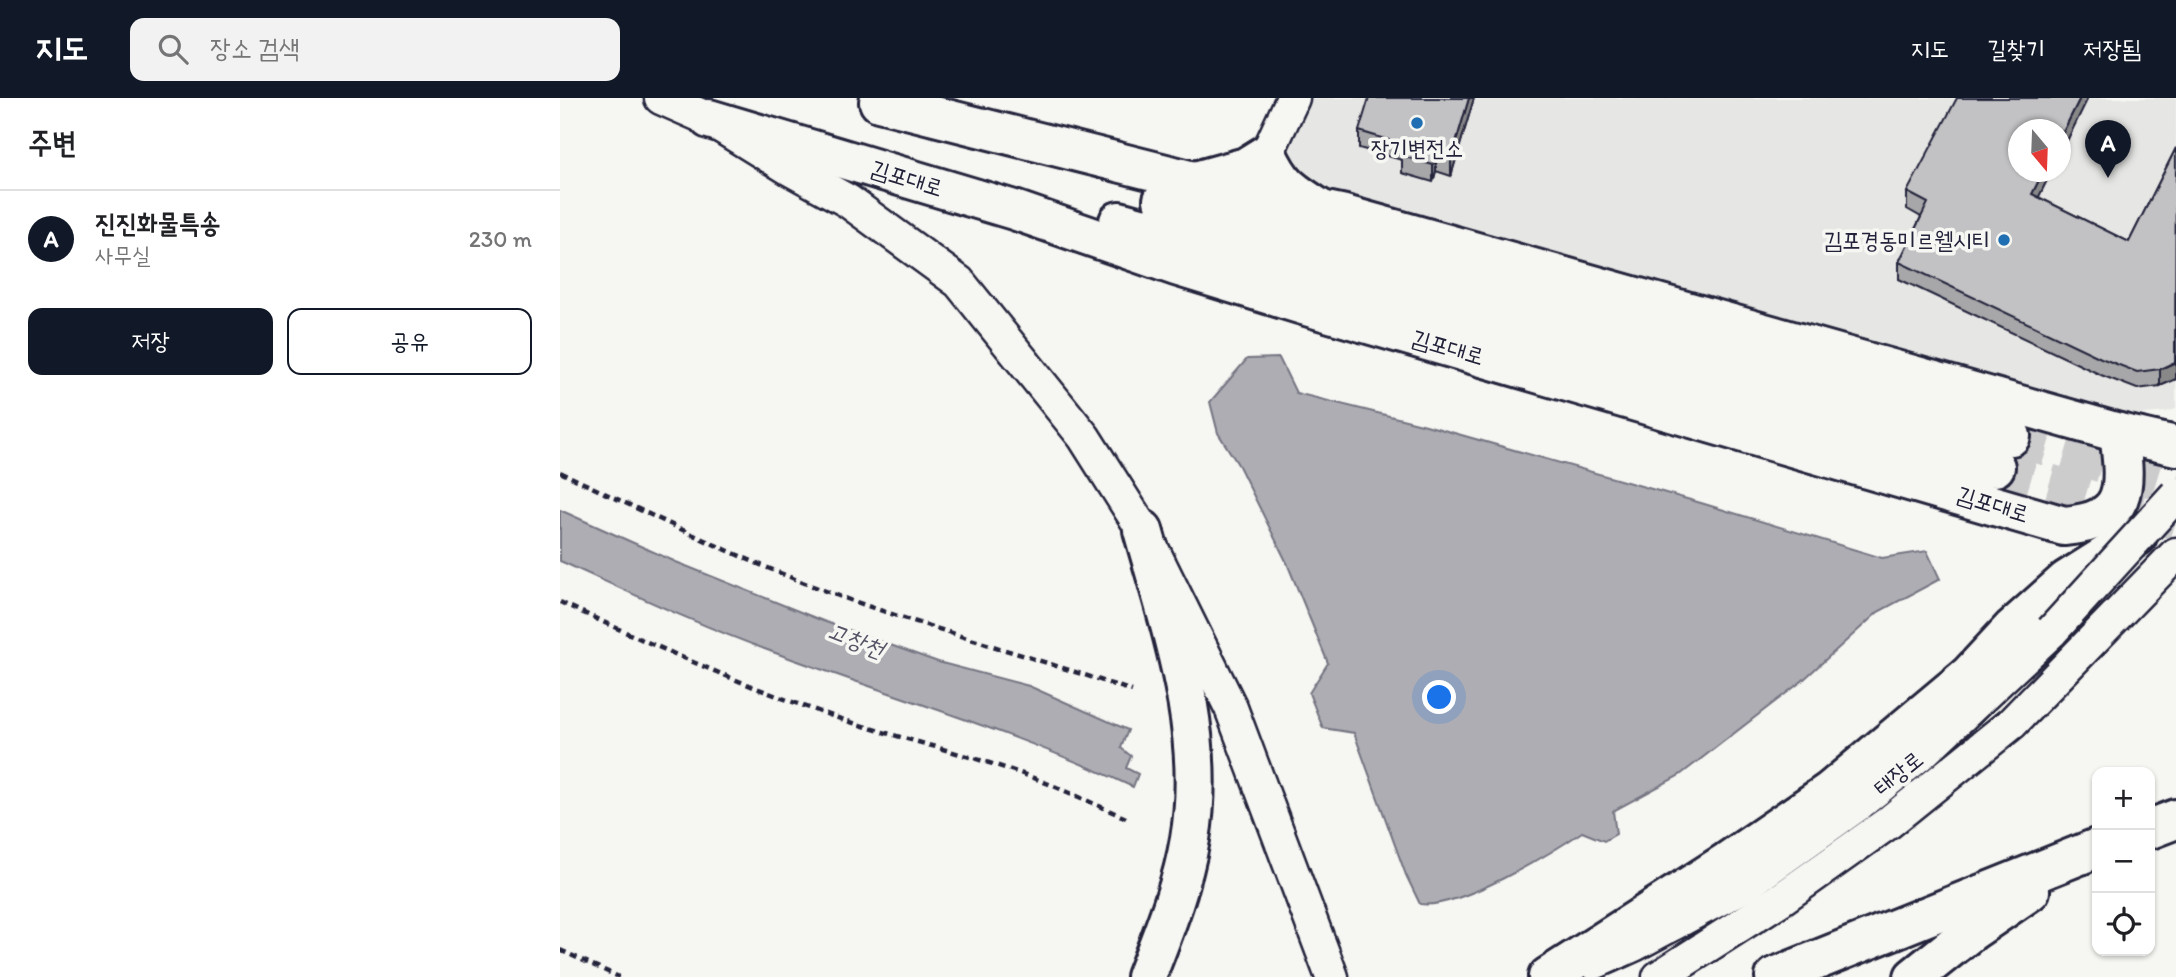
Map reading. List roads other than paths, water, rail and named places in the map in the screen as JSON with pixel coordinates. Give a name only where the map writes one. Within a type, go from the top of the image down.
[{"type":"main road","name":"김포대로","points":[[716,109],[755,106],[944,168],[1135,226],[1664,378],[2003,452],[1874,396],[1712,356],[1126,190],[988,145],[873,100]]},
{"type":"main road","name":"김포대로","points":[[873,100],[1253,196],[1323,210],[2119,433],[2176,446]]},
{"type":"main road","name":"김포대로","points":[[716,109],[1176,266],[2064,526],[2088,524],[2109,513],[2119,500],[2124,474],[2119,433]]},
{"type":"main road","points":[[1192,181],[1246,167],[1267,154],[1288,189],[1323,210]]},
{"type":"main road","points":[[1548,977],[1727,862],[1829,792],[1970,674],[2012,629],[2067,580],[2119,545],[2176,516]]},
{"type":"main road","points":[[1143,530],[1186,684],[1195,765],[1190,839],[1169,919],[1146,977]]},
{"type":"main road","points":[[2155,827],[2176,819]]},
{"type":"main road","points":[[1775,977],[2092,850]]},
{"type":"main road","points":[[1914,977],[1973,930],[2092,851]]},
{"type":"street","points":[[661,98],[716,109],[790,169],[848,201],[959,282],[1084,437],[1143,530],[1231,708],[1332,977]]},
{"type":"street","points":[[1267,154],[1293,98]]},
{"type":"street","points":[[2119,433],[2176,425]]},
{"type":"street","name":"태장로","points":[[1563,977],[1634,945],[1755,878],[1856,807],[1923,752],[2052,631],[2176,495]]},
{"type":"street","name":"태장로","points":[[1659,977],[1781,899],[1888,823],[2012,723],[2176,554]]},
{"type":"water","points":[[1279,358],[1296,393],[1426,425],[1701,503],[1882,558],[1927,551],[1940,579],[1878,612],[1802,681],[1680,775],[1613,811],[1616,834],[1604,841],[1582,832],[1526,866],[1479,890],[1436,904],[1420,904],[1406,875],[1354,733],[1323,728],[1309,693],[1328,663],[1287,563],[1239,466],[1218,433],[1210,402],[1247,359]]},
{"type":"water","name":"고창천","points":[[560,510],[676,562],[823,621],[938,662],[1029,686],[1128,730],[1121,748],[1131,756],[1126,768],[1138,774],[1133,787],[999,732],[743,641],[560,561]]},
{"type":"tunnel","points":[[2011,436],[2176,486]]},
{"type":"tunnel","points":[[1995,467],[2176,521]]},
{"type":"place","name":"장기변전소","points":[[1417,123]]},
{"type":"place","name":"진진화물특송","points":[[2108,178]]},
{"type":"place","name":"김포경동미르웰시티","points":[[2004,240]]}]
